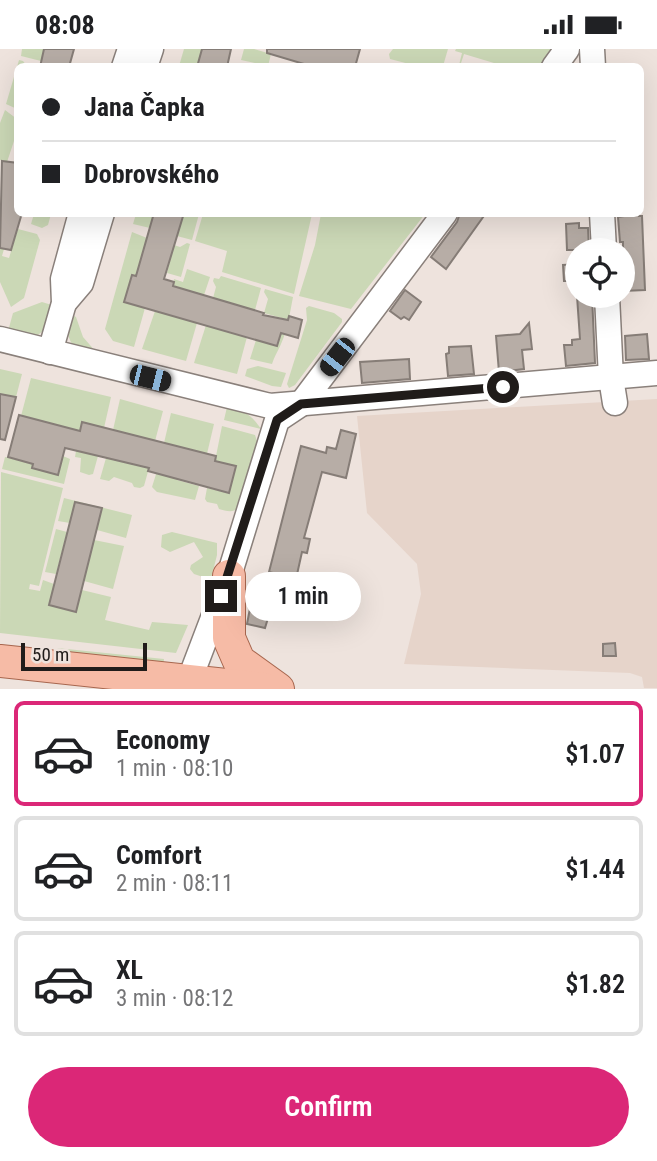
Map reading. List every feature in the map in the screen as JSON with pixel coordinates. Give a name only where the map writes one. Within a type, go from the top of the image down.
[{"type":"main road","points":[[229,576],[229,638],[239,661],[278,688]]},
{"type":"main road","points":[[0,661],[187,685],[264,688]]},
{"type":"main road","points":[[0,681],[75,688]]},
{"type":"street","points":[[50,352],[64,303],[63,279],[80,217]]},
{"type":"street","points":[[64,303],[81,283],[101,217]]},
{"type":"street","points":[[187,685],[229,576],[277,420],[305,400],[441,217]]},
{"type":"street","points":[[602,217],[603,238]]},
{"type":"street","points":[[608,308],[615,403]]},
{"type":"street","points":[[0,339],[270,407],[305,400],[657,373]]},
{"type":"shaded area","points":[[657,399],[657,688],[644,688],[642,677],[630,673],[404,664],[421,594],[417,564],[367,513],[357,416]]},
{"type":"green space","points":[[22,49],[44,49],[41,61],[21,56]]},
{"type":"green space","points":[[184,49],[202,49],[198,63],[180,63]]},
{"type":"green space","points":[[244,49],[271,54],[269,63],[241,60]]},
{"type":"green space","points":[[393,49],[448,49],[444,63],[405,63],[390,59],[389,54]]},
{"type":"green space","points":[[559,49],[547,63],[494,63],[464,54],[460,63],[462,53],[455,51]]},
{"type":"green space","points":[[14,77],[14,108],[6,104]]},
{"type":"green space","points":[[5,110],[14,117],[14,141],[7,162],[0,160],[0,123]]},
{"type":"green space","points":[[33,217],[50,217],[48,225],[42,228],[31,224]]},
{"type":"green space","points":[[135,217],[153,217],[150,228],[133,224]]},
{"type":"green space","points":[[182,217],[198,217],[192,240],[177,236]]},
{"type":"green space","points":[[202,217],[311,217],[294,294],[222,272],[227,251],[195,241]]},
{"type":"green space","points":[[320,217],[423,217],[351,309],[299,296],[315,245]]},
{"type":"green space","points":[[18,229],[37,234],[40,240],[24,298],[11,307],[0,282],[0,248],[4,249],[2,256],[9,258]]},
{"type":"green space","points":[[132,232],[147,238],[136,276],[132,275],[124,301],[145,308],[134,347],[113,341],[105,329]]},
{"type":"green space","points":[[190,244],[181,277],[167,273],[174,245],[180,247]]},
{"type":"green space","points":[[187,269],[210,277],[204,295],[173,286],[174,279],[183,282]]},
{"type":"green space","points":[[221,276],[261,288],[255,310],[213,298],[216,287],[214,278],[219,279]]},
{"type":"green space","points":[[265,289],[293,297],[285,332],[272,364],[250,359],[256,340],[277,346],[285,319],[264,313],[268,299]]},
{"type":"green space","points":[[42,302],[55,306],[47,325],[39,334],[28,337],[7,335],[13,313]]},
{"type":"green space","points":[[309,306],[334,313],[342,322],[295,385],[289,388],[287,384],[307,320],[306,308]]},
{"type":"green space","points":[[155,311],[197,323],[186,361],[142,349]]},
{"type":"green space","points":[[69,313],[76,317],[83,337],[96,352],[76,350],[68,333]]},
{"type":"green space","points":[[206,325],[247,337],[237,374],[194,363]]},
{"type":"green space","points":[[258,366],[286,373],[281,387],[245,376],[247,369]]},
{"type":"green space","points":[[0,369],[22,374],[16,397],[0,394]]},
{"type":"green space","points":[[31,378],[111,397],[104,428],[82,422],[80,431],[16,435]]},
{"type":"green space","points":[[120,399],[163,411],[155,441],[113,430]]},
{"type":"green space","points":[[227,407],[247,414],[261,429],[224,420]]},
{"type":"green space","points":[[171,413],[214,424],[206,458],[164,443]]},
{"type":"green space","points":[[222,426],[255,435],[257,441],[239,506],[233,511],[219,509],[217,504],[205,499],[207,488],[228,493],[236,467],[215,461]]},
{"type":"green space","points":[[76,451],[98,456],[93,474],[80,472],[81,458],[75,457]]},
{"type":"green space","points":[[63,456],[70,459],[64,484],[2,469],[5,457],[33,464],[33,468],[58,475]]},
{"type":"green space","points":[[106,458],[149,468],[144,486],[134,487],[132,483],[114,477],[109,481],[100,479]]},
{"type":"green space","points":[[157,471],[178,476],[177,480],[199,486],[195,500],[157,492],[152,487]]},
{"type":"green space","points":[[1,472],[63,488],[39,586],[30,584],[29,589],[40,591],[43,580],[54,584],[49,605],[75,612],[82,590],[111,597],[105,620],[149,630],[152,622],[188,625],[176,653],[0,633]]},
{"type":"green space","points":[[64,498],[132,515],[126,538],[97,530],[101,508],[75,502],[70,523],[58,521]]},
{"type":"green space","points":[[56,529],[67,532],[56,574],[45,572]]},
{"type":"green space","points":[[172,532],[217,543],[217,555],[209,587],[205,586],[202,592],[206,578],[194,574],[190,569],[191,565],[203,557],[194,542],[170,552],[161,547],[162,535]]},
{"type":"green space","points":[[94,540],[124,546],[113,589],[84,581]]},
{"type":"green space","points":[[57,648],[164,659],[163,667],[88,660]]},
{"type":"building","points":[[44,49],[74,49],[70,63],[41,63]]},
{"type":"building","points":[[202,49],[231,49],[228,63],[198,63]]},
{"type":"building","points":[[267,49],[360,49],[356,63],[301,63],[267,53]]},
{"type":"building","points":[[2,161],[14,162],[14,217],[21,217],[11,250],[0,248]]},
{"type":"building","points":[[153,217],[183,217],[164,279],[174,282],[173,286],[264,313],[263,315],[288,320],[289,316],[302,320],[298,338],[281,333],[277,346],[124,302],[132,275],[136,276]]},
{"type":"building","points":[[459,217],[483,217],[446,269],[431,257]]},
{"type":"building","points":[[618,217],[642,217],[645,290],[635,290],[635,238],[620,238]]},
{"type":"building","points":[[579,223],[579,228],[588,228],[588,238],[567,238],[566,224]]},
{"type":"building","points":[[405,290],[421,302],[409,320],[404,317],[401,319],[390,311]]},
{"type":"building","points":[[578,308],[593,308],[595,363],[566,366],[564,345],[572,345],[572,340],[580,339]]},
{"type":"building","points":[[529,323],[532,349],[522,350],[524,369],[499,372],[496,336],[520,334]]},
{"type":"building","points":[[647,334],[649,359],[626,360],[625,336]]},
{"type":"building","points":[[471,346],[474,374],[448,376],[446,354],[449,353],[449,347]]},
{"type":"building","points":[[409,359],[410,379],[362,383],[360,362]]},
{"type":"building","points":[[0,394],[16,397],[5,440],[0,439]]},
{"type":"building","points":[[19,415],[80,431],[82,422],[216,456],[215,461],[236,466],[229,493],[148,471],[149,468],[65,448],[58,475],[32,468],[33,464],[8,457]]},
{"type":"building","points":[[341,430],[356,434],[346,478],[322,472],[304,538],[310,539],[307,553],[302,552],[296,579],[269,572],[301,446],[326,453],[327,447],[336,449]]},
{"type":"building","points":[[75,502],[102,508],[76,612],[49,605]]},
{"type":"building","points":[[297,579],[340,590],[337,602],[293,592]]},
{"type":"building","points":[[251,603],[271,608],[265,628],[247,624]]},
{"type":"building","points":[[615,643],[616,656],[603,656],[603,644]]},
{"type":"route","points":[[221,596],[277,420],[301,404],[503,387]]}]
